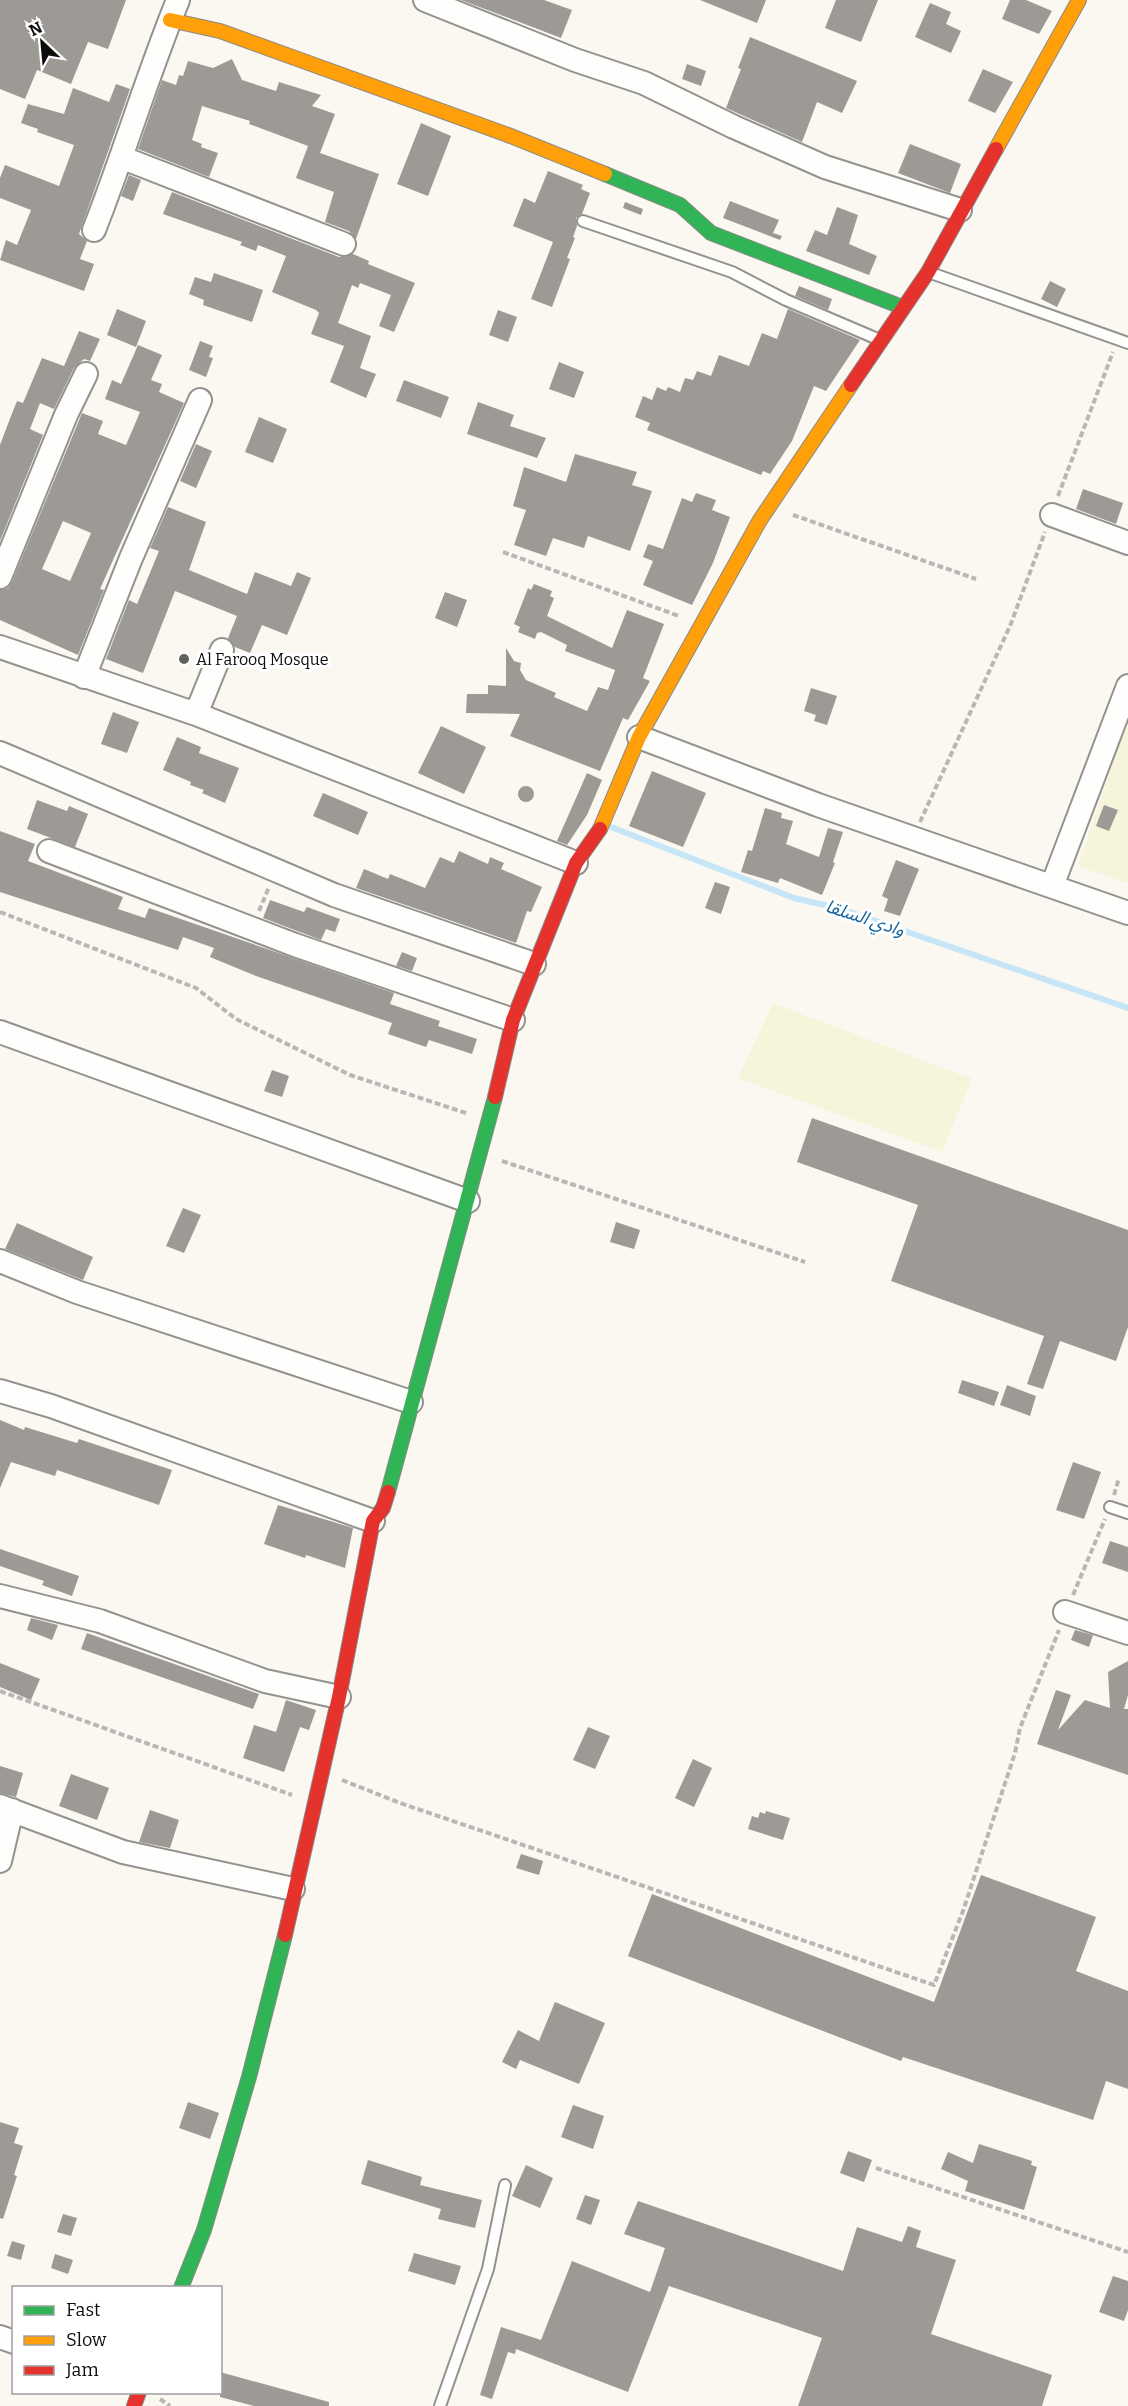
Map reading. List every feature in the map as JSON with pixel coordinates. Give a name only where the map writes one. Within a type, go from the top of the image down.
[{"type":"street","points":[[425,0],[575,60],[644,83],[734,127],[825,167],[960,210]]},
{"type":"street","points":[[182,2286],[204,2230],[249,2077],[282,1948],[293,1889],[339,1697],[373,1521],[382,1508],[481,1155],[513,1020],[534,964],[576,863],[603,824],[667,670],[702,625],[770,506],[902,306],[928,272],[960,210],[1080,0]]},
{"type":"street","points":[[94,230],[123,158],[174,10],[220,31],[508,135],[680,205],[711,233],[902,306]]},
{"type":"street","points":[[123,158],[344,244]]},
{"type":"street","points":[[0,577],[66,414],[86,374]]},
{"type":"street","points":[[84,677],[131,558],[200,400]]},
{"type":"street","points":[[1052,514],[1128,543]]},
{"type":"street","points":[[0,647],[196,714],[576,863]]},
{"type":"street","points":[[196,714],[222,650]]},
{"type":"street","points":[[1052,886],[1128,686]]},
{"type":"street","points":[[639,737],[818,805],[1128,913]]},
{"type":"street","points":[[0,753],[334,895],[534,964]]},
{"type":"street","points":[[49,851],[251,928],[513,1020]]},
{"type":"street","points":[[0,1032],[468,1201]]},
{"type":"street","points":[[0,1261],[77,1292],[411,1402]]},
{"type":"street","points":[[0,1392],[51,1406],[373,1521]]},
{"type":"street","points":[[0,1596],[100,1621],[265,1681],[339,1697]]},
{"type":"street","points":[[1065,1612],[1128,1633]]},
{"type":"street","points":[[0,1861],[6,1808],[123,1852],[293,1889]]},
{"type":"lane","points":[[583,221],[732,272],[786,300],[880,340]]},
{"type":"lane","points":[[928,272],[1123,342]]},
{"type":"lane","points":[[1110,1507],[1128,1513]]},
{"type":"lane","points":[[440,2406],[488,2269],[505,2185]]},
{"type":"path","points":[[913,837],[1010,626],[1052,514],[1123,342]]},
{"type":"path","points":[[770,506],[976,579]]},
{"type":"path","points":[[503,552],[702,625]]},
{"type":"path","points":[[251,928],[276,870]]},
{"type":"path","points":[[0,912],[196,988],[236,1019],[350,1075],[489,1121]]},
{"type":"path","points":[[481,1155],[805,1262]]},
{"type":"path","points":[[321,1771],[400,1803],[934,1985],[963,1911],[1015,1754],[1020,1728],[1065,1612],[1110,1507],[1119,1478]]},
{"type":"path","points":[[0,1691],[313,1802]]},
{"type":"path","points":[[876,2168],[1128,2252]]},
{"type":"shaded area","points":[[1128,719],[1128,883],[1078,866]]},
{"type":"shaded area","points":[[773,1003],[972,1079],[942,1152],[738,1078]]},
{"type":"building","points":[[0,0],[126,0],[108,49],[88,42],[71,84],[37,70],[25,99],[0,89]]},
{"type":"building","points":[[461,0],[544,0],[572,10],[561,38]]},
{"type":"building","points":[[700,0],[766,0],[757,23]]},
{"type":"building","points":[[836,0],[878,0],[861,42],[825,28]]},
{"type":"building","points":[[1010,0],[1026,0],[1052,11],[1039,34],[1002,19]]},
{"type":"building","points":[[930,3],[951,12],[946,24],[961,31],[951,53],[915,37]]},
{"type":"building","points":[[750,37],[857,81],[842,113],[817,102],[802,142],[726,108]]},
{"type":"building","points":[[232,59],[242,80],[276,91],[279,82],[321,95],[312,106],[335,114],[320,153],[379,174],[356,239],[349,231],[325,222],[334,192],[296,178],[308,146],[249,124],[250,121],[202,106],[192,140],[202,144],[201,147],[218,153],[209,177],[138,149],[162,80],[176,85],[179,75],[183,76],[188,61],[213,68]]},
{"type":"building","points":[[687,64],[706,71],[701,86],[682,79]]},
{"type":"building","points":[[983,69],[1013,82],[995,113],[968,101]]},
{"type":"building","points":[[116,84],[130,89],[79,234],[87,241],[80,259],[94,264],[84,291],[0,260],[6,240],[17,245],[31,210],[0,198],[0,178],[5,165],[59,186],[74,145],[37,132],[38,129],[21,123],[28,104],[64,114],[73,88],[109,102]]},
{"type":"building","points":[[421,123],[451,136],[428,196],[397,184]]},
{"type":"building","points":[[910,144],[961,164],[950,193],[898,173]]},
{"type":"building","points":[[548,171],[583,185],[581,189],[590,193],[582,214],[576,218],[577,226],[573,237],[575,238],[567,258],[570,259],[552,307],[531,299],[553,242],[513,226],[524,198],[535,203]]},
{"type":"building","points":[[129,175],[141,180],[133,201],[121,196]]},
{"type":"building","points":[[172,192],[339,257],[353,254],[369,261],[368,264],[415,283],[394,332],[379,326],[391,295],[360,283],[358,288],[352,285],[338,323],[371,336],[360,368],[376,374],[366,398],[330,382],[344,346],[311,334],[319,313],[272,292],[286,256],[258,245],[256,251],[240,245],[242,242],[163,214]]},
{"type":"building","points":[[730,201],[779,220],[773,233],[782,236],[780,240],[723,218]]},
{"type":"building","points":[[625,202],[643,209],[641,215],[623,208]]},
{"type":"building","points":[[837,207],[858,215],[849,244],[877,256],[869,275],[806,251],[815,230],[827,235]]},
{"type":"building","points":[[214,273],[263,290],[252,322],[203,305],[204,300],[189,294],[195,277],[211,282]]},
{"type":"building","points":[[1050,281],[1066,289],[1057,307],[1041,299]]},
{"type":"building","points":[[799,286],[832,299],[828,310],[795,296]]},
{"type":"building","points":[[117,309],[146,321],[136,347],[107,335]]},
{"type":"building","points":[[788,309],[860,340],[826,391],[814,386],[792,441],[770,474],[763,471],[761,475],[647,430],[650,423],[635,417],[643,396],[652,400],[657,387],[666,391],[668,387],[680,392],[685,378],[693,380],[697,371],[711,376],[719,355],[749,366],[762,333],[777,339]]},
{"type":"building","points":[[498,310],[517,317],[508,342],[489,335]]},
{"type":"building","points":[[79,331],[100,339],[90,361],[84,359],[74,368],[54,409],[40,403],[30,429],[43,435],[0,541],[0,445],[17,401],[23,403],[42,358],[64,366]]},
{"type":"building","points":[[200,341],[213,346],[209,357],[213,358],[206,377],[189,370]]},
{"type":"building","points":[[138,345],[162,355],[151,380],[162,384],[159,392],[184,403],[100,589],[104,590],[78,655],[0,620],[0,590],[8,588],[12,582],[82,413],[103,421],[98,434],[126,445],[140,412],[105,399],[112,380],[121,384]],"holes":[[[63,521],[91,533],[70,581],[42,569]]]},
{"type":"building","points":[[559,362],[584,372],[574,398],[549,389]]},
{"type":"building","points":[[404,380],[449,397],[441,418],[396,401]]},
{"type":"building","points":[[478,402],[514,415],[510,426],[546,438],[537,458],[467,434]]},
{"type":"building","points":[[259,417],[287,429],[273,463],[245,452]]},
{"type":"building","points":[[196,444],[212,451],[196,488],[180,481]]},
{"type":"building","points":[[575,454],[637,472],[632,485],[652,491],[630,551],[588,536],[584,548],[553,538],[546,556],[514,545],[526,510],[513,506],[524,467],[566,482]]},
{"type":"building","points":[[1083,489],[1123,503],[1116,524],[1076,509]]},
{"type":"building","points":[[696,493],[716,500],[712,510],[730,517],[713,563],[692,605],[643,585],[653,561],[643,557],[648,544],[663,549],[682,498],[692,502]]},
{"type":"building","points":[[168,507],[206,522],[189,570],[247,594],[255,572],[291,586],[297,572],[311,578],[287,635],[262,625],[250,653],[235,647],[228,638],[237,616],[175,591],[143,673],[106,659],[129,600],[137,604],[159,551],[150,548]]},
{"type":"building","points":[[534,584],[552,591],[550,596],[554,598],[547,616],[612,648],[627,610],[664,624],[643,678],[650,681],[628,720],[623,718],[600,771],[510,736],[520,714],[466,713],[467,694],[488,694],[488,685],[506,686],[506,648],[514,661],[521,663],[520,670],[526,680],[556,693],[554,697],[587,711],[598,687],[608,690],[615,670],[565,651],[567,645],[541,632],[537,633],[535,639],[518,632],[520,627],[514,624],[528,588],[531,590]]},
{"type":"building","points":[[445,592],[467,600],[457,627],[435,618]]},
{"type":"building","points":[[811,688],[837,696],[827,725],[814,721],[816,715],[804,711]]},
{"type":"building","points":[[113,712],[139,722],[127,753],[101,744]]},
{"type":"building","points":[[441,726],[486,747],[464,794],[418,773]]},
{"type":"building","points":[[177,737],[201,747],[199,753],[239,768],[225,803],[202,793],[204,790],[190,785],[191,782],[163,770]]},
{"type":"building","points":[[652,771],[706,793],[683,847],[629,826]]},
{"type":"building","points":[[587,773],[602,780],[587,815],[567,845],[557,841]]},
{"type":"building","points":[[523,786],[529,786],[534,794],[532,800],[523,802],[518,797],[518,791]]},
{"type":"building","points":[[323,793],[368,812],[358,835],[313,816]]},
{"type":"building","points":[[37,800],[67,811],[69,806],[88,814],[75,847],[27,829]]},
{"type":"building","points":[[1104,805],[1118,810],[1109,831],[1096,826]]},
{"type":"building","points":[[765,808],[782,813],[781,818],[793,821],[786,844],[819,857],[828,828],[843,832],[833,862],[835,863],[822,895],[780,878],[778,883],[741,872],[748,850],[752,851]]},
{"type":"building","points":[[0,831],[35,844],[28,861],[123,897],[118,909],[145,918],[149,908],[394,993],[390,1004],[440,1021],[438,1026],[477,1039],[472,1054],[429,1040],[426,1047],[388,1034],[392,1023],[256,976],[210,957],[214,948],[183,937],[178,950],[0,892]]},
{"type":"building","points":[[459,851],[488,864],[490,857],[504,863],[501,869],[542,887],[531,912],[527,911],[516,943],[356,888],[364,869],[388,879],[390,874],[425,888],[440,857],[454,863]]},
{"type":"building","points":[[896,860],[919,869],[900,916],[884,911],[888,899],[882,896]]},
{"type":"building","points":[[715,882],[730,887],[721,914],[705,908]]},
{"type":"building","points":[[270,900],[304,912],[307,907],[340,919],[335,932],[326,929],[321,940],[263,918]]},
{"type":"building","points":[[402,952],[417,958],[412,971],[396,966]]},
{"type":"building","points":[[272,1070],[289,1076],[282,1097],[264,1091]]},
{"type":"building","points":[[812,1118],[1128,1230],[1128,1327],[1116,1361],[1060,1341],[1043,1389],[1027,1384],[1044,1336],[891,1281],[918,1205],[797,1162]]},
{"type":"building","points":[[183,1208],[201,1215],[184,1253],[166,1246]]},
{"type":"building","points":[[616,1222],[640,1230],[634,1249],[610,1242]]},
{"type":"building","points":[[17,1223],[93,1257],[83,1280],[5,1249]]},
{"type":"building","points":[[962,1380],[999,1392],[994,1406],[958,1393]]},
{"type":"building","points":[[1007,1385],[1036,1396],[1030,1416],[1000,1405]]},
{"type":"building","points":[[0,1420],[24,1430],[25,1427],[77,1443],[79,1439],[172,1470],[159,1505],[57,1470],[55,1476],[11,1462],[0,1488]]},
{"type":"building","points":[[1073,1462],[1101,1472],[1084,1519],[1056,1510]]},
{"type":"building","points":[[278,1505],[353,1528],[345,1568],[264,1544]]},
{"type":"building","points":[[1110,1541],[1128,1547],[1128,1572],[1102,1563]]},
{"type":"building","points":[[0,1549],[79,1576],[72,1596],[42,1585],[44,1581],[0,1566]]},
{"type":"building","points":[[31,1618],[58,1625],[52,1640],[27,1630]]},
{"type":"building","points":[[1075,1630],[1093,1635],[1089,1647],[1071,1640]]},
{"type":"building","points":[[87,1633],[259,1694],[253,1709],[81,1649]]},
{"type":"building","points":[[1128,1661],[1128,1695],[1124,1709],[1128,1709],[1128,1775],[1037,1744],[1056,1690],[1071,1695],[1058,1730],[1085,1700],[1110,1708],[1108,1672]]},
{"type":"building","points":[[0,1663],[40,1679],[31,1700],[0,1687]]},
{"type":"building","points":[[286,1700],[316,1710],[309,1730],[300,1727],[284,1772],[243,1758],[254,1725],[276,1732]]},
{"type":"building","points":[[588,1727],[610,1736],[595,1769],[573,1760]]},
{"type":"building","points":[[693,1759],[712,1768],[694,1807],[675,1798]]},
{"type":"building","points":[[0,1766],[23,1773],[16,1797],[0,1793]]},
{"type":"building","points":[[71,1774],[109,1788],[97,1820],[59,1806]]},
{"type":"building","points":[[150,1810],[179,1820],[170,1848],[139,1842]]},
{"type":"building","points":[[766,1811],[790,1818],[783,1840],[748,1829],[752,1816],[758,1818],[760,1812],[765,1814]]},
{"type":"building","points":[[521,1854],[543,1861],[539,1875],[516,1868]]},
{"type":"building","points":[[981,1875],[1096,1917],[1076,1971],[1128,1991],[1128,2089],[1106,2081],[1093,2120],[903,2057],[901,2061],[628,1956],[652,1894],[934,2002]]},
{"type":"building","points":[[555,2002],[605,2023],[579,2084],[520,2060],[516,2069],[502,2062],[518,2030],[539,2041]]},
{"type":"building","points":[[188,2102],[219,2113],[210,2139],[179,2128]]},
{"type":"building","points":[[573,2105],[604,2116],[593,2149],[561,2137]]},
{"type":"building","points":[[0,2122],[19,2128],[14,2143],[23,2146],[14,2175],[17,2176],[3,2219],[0,2218]]},
{"type":"building","points":[[979,2144],[1032,2161],[1031,2165],[1037,2167],[1024,2210],[965,2191],[968,2181],[941,2169],[948,2152],[973,2163]]},
{"type":"building","points":[[848,2151],[872,2160],[864,2182],[840,2173]]},
{"type":"building","points":[[368,2160],[422,2177],[420,2185],[482,2200],[475,2228],[438,2219],[441,2209],[361,2184]]},
{"type":"building","points":[[526,2165],[553,2178],[540,2208],[512,2196]]},
{"type":"building","points":[[585,2195],[600,2200],[591,2225],[576,2219]]},
{"type":"building","points":[[638,2201],[843,2271],[857,2227],[902,2242],[908,2226],[921,2231],[916,2247],[956,2260],[931,2334],[1052,2375],[1042,2406],[798,2406],[822,2338],[669,2286],[628,2392],[516,2349],[515,2354],[508,2352],[492,2399],[480,2395],[501,2327],[541,2340],[572,2261],[650,2292],[665,2248],[624,2234]]},
{"type":"building","points":[[63,2214],[77,2218],[71,2236],[57,2232]]},
{"type":"building","points":[[12,2241],[25,2245],[21,2260],[7,2256]]},
{"type":"building","points":[[414,2253],[461,2266],[455,2285],[408,2271]]},
{"type":"building","points":[[55,2254],[73,2260],[68,2274],[51,2268]]},
{"type":"building","points":[[1113,2276],[1128,2281],[1128,2310],[1124,2321],[1099,2312]]},
{"type":"building","points":[[222,2373],[329,2402],[329,2406],[254,2406],[220,2397]]},
{"type":"waterway","name":"وادي السلقا","points":[[611,827],[794,898],[838,908],[1128,1008]]},
{"type":"traffic: fast","points":[[605,174],[680,205],[711,233],[902,307]]},
{"type":"traffic: fast","points":[[388,1492],[495,1097]]},
{"type":"traffic: fast","points":[[182,2286],[204,2230],[249,2077],[285,1935]]},
{"type":"traffic: slow","points":[[996,149],[1079,0]]},
{"type":"traffic: slow","points":[[170,20],[220,31],[508,135],[605,174]]},
{"type":"traffic: slow","points":[[600,829],[639,737],[760,520],[851,385]]},
{"type":"traffic: jam","points":[[851,385],[928,272],[996,149]]},
{"type":"traffic: jam","points":[[495,1097],[513,1020],[576,863],[600,829]]},
{"type":"traffic: jam","points":[[285,1935],[339,1697],[373,1521],[383,1508],[388,1492]]},
{"type":"traffic: jam","points":[[134,2406],[138,2394]]},
{"type":"place","name":"Al Farooq Mosque","points":[[184,659]]}]
